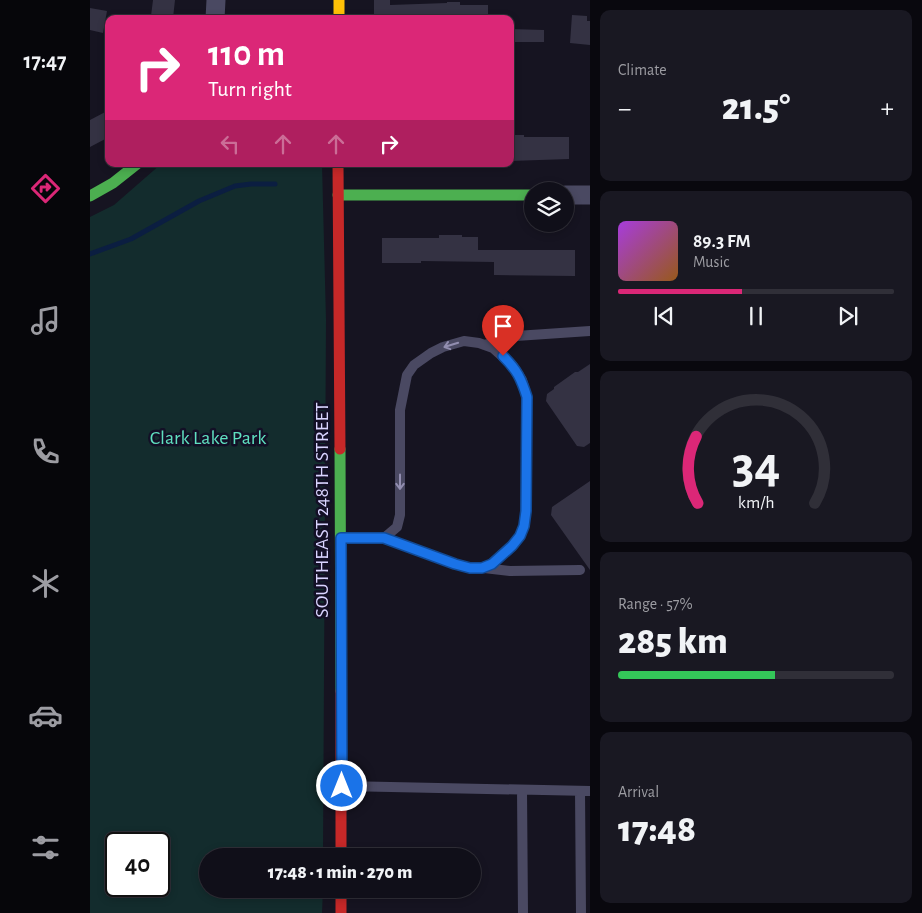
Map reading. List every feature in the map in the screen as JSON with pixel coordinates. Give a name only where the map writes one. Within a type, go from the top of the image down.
[{"type":"street","points":[[215,15],[216,0]]},
{"type":"street","points":[[339,0],[339,15]]},
{"type":"street","points":[[90,196],[113,183],[133,167]]},
{"type":"street","name":"SOUTHEAST 248TH STREET","points":[[338,167],[341,848]]},
{"type":"street","points":[[338,195],[524,195]]},
{"type":"street","points":[[574,195],[590,196]]},
{"type":"street","points":[[341,898],[341,913]]},
{"type":"lane","points":[[484,345],[516,336],[590,331]]},
{"type":"lane","points":[[384,538],[397,526],[400,515],[400,410],[407,375],[414,365],[443,347],[464,341],[484,345],[493,348],[514,366],[522,380],[527,397],[526,511],[524,526],[520,536],[492,564],[482,568]]},
{"type":"lane","points":[[341,538],[384,538],[470,568],[510,571],[580,570]]},
{"type":"lane","points":[[342,786],[585,791],[581,913]]},
{"type":"lane","points":[[522,790],[523,913]]},
{"type":"green space","name":"Clark Lake Park","points":[[158,167],[322,167],[326,320],[323,848],[199,848],[199,898],[323,898],[322,913],[90,913],[90,217],[114,205]]},
{"type":"building","points":[[153,0],[175,0],[173,15],[151,15]]},
{"type":"building","points":[[374,0],[390,0],[390,5],[460,2],[460,5],[488,5],[488,15],[374,15]]},
{"type":"building","points":[[90,8],[107,11],[103,33],[90,30]]},
{"type":"building","points":[[572,15],[587,16],[587,21],[590,21],[590,45],[570,43]]},
{"type":"building","points":[[514,29],[544,30],[544,42],[514,42]]},
{"type":"building","points":[[105,112],[105,139],[90,147],[90,120]]},
{"type":"building","points":[[514,135],[524,135],[524,137],[569,137],[569,159],[514,161]]},
{"type":"building","points":[[439,235],[478,237],[478,250],[575,250],[575,276],[494,275],[494,262],[421,261],[421,263],[382,263],[382,238],[439,238]]},
{"type":"building","points":[[590,364],[590,443],[584,447],[577,446],[546,401],[547,394],[554,387]]},
{"type":"building","points":[[590,481],[590,570],[551,515],[552,507]]},
{"type":"waterway","points":[[90,254],[131,239],[199,201],[235,186],[275,184]]},
{"type":"traffic: fast","points":[[90,196],[113,183],[133,167]]},
{"type":"traffic: fast","points":[[338,195],[524,195]]},
{"type":"traffic: fast","points":[[340,449],[341,691]]},
{"type":"traffic: slow","points":[[339,0],[339,15]]},
{"type":"traffic: jam","points":[[338,167],[340,449]]},
{"type":"traffic: jam","points":[[341,691],[341,848]]},
{"type":"traffic: jam","points":[[341,898],[341,913]]},
{"type":"route","points":[[342,786],[341,538],[384,538],[470,568],[482,568],[492,564],[512,546],[520,536],[524,526],[526,511],[527,397],[522,380],[514,366],[503,356]]}]
